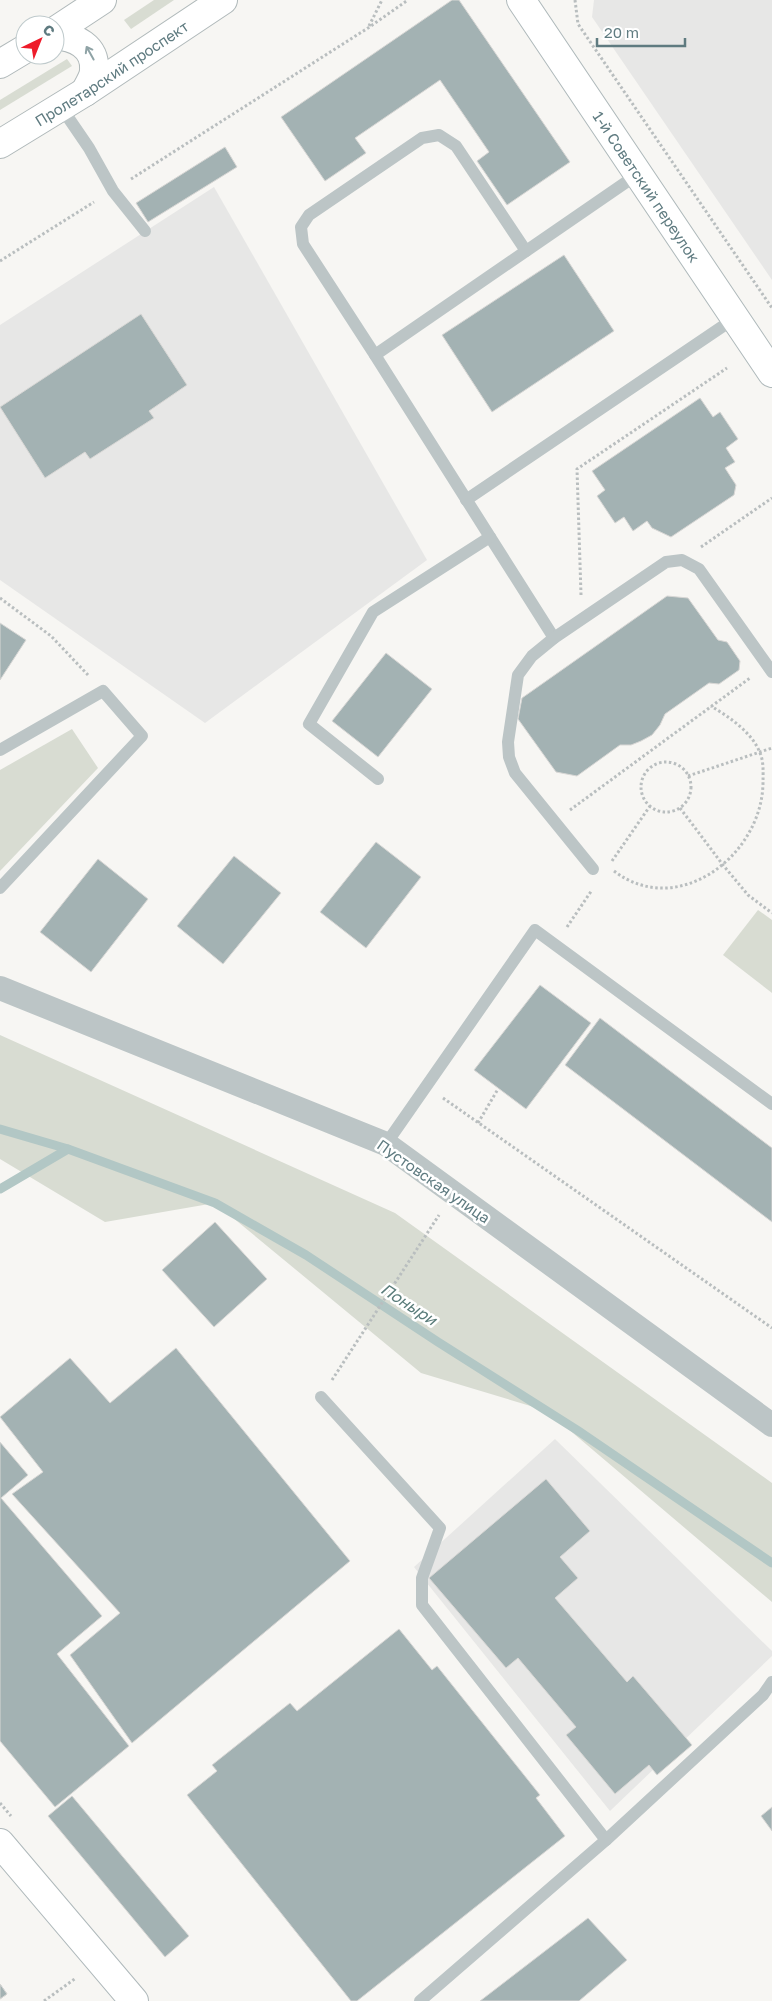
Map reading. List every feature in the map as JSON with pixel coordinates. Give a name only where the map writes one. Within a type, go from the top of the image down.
[{"type":"street","points":[[65,24],[102,0]]},
{"type":"street","name":"Пролетарский проспект","points":[[0,144],[85,92],[222,0]]},
{"type":"street","name":"1-й Советский переулок","points":[[521,0],[772,373]]},
{"type":"street","points":[[65,37],[82,42],[89,49],[94,60],[94,72],[85,92]]},
{"type":"street","points":[[0,64],[15,55]]},
{"type":"street","name":"Пустовская улица","points":[[0,988],[386,1144],[772,1425]]},
{"type":"street","points":[[0,1843],[132,2000]]},
{"type":"lane","points":[[61,107],[89,148],[112,191],[145,231]]},
{"type":"lane","points":[[526,251],[456,146],[439,135],[422,138],[309,215],[301,227],[303,244],[554,638]]},
{"type":"lane","points":[[374,355],[638,174]]},
{"type":"lane","points":[[466,500],[735,318]]},
{"type":"lane","points":[[378,779],[309,724],[373,612],[490,537]]},
{"type":"lane","points":[[593,869],[515,773],[509,757],[508,742],[518,675],[532,656],[554,638],[666,562],[682,560],[699,569],[770,669]]},
{"type":"lane","points":[[0,750],[103,691],[142,736],[0,888]]},
{"type":"lane","points":[[386,1144],[535,930],[772,1104]]},
{"type":"lane","points":[[321,1397],[440,1528],[422,1578],[422,1604],[606,1840]]},
{"type":"lane","points":[[420,2001],[606,1840],[763,1695],[772,1682]]},
{"type":"path","points":[[368,28],[382,0]]},
{"type":"path","points":[[0,262],[368,28],[408,0]]},
{"type":"path","points":[[576,0],[578,24],[772,308]]},
{"type":"path","points":[[581,620],[578,469],[727,368]]},
{"type":"path","points":[[682,560],[772,498]]},
{"type":"path","points":[[0,598],[51,636],[103,691]]},
{"type":"path","points":[[554,821],[711,706],[770,669]]},
{"type":"path","points":[[608,866],[620,876],[633,882],[663,888],[679,886],[695,882],[709,875],[722,865],[746,840],[760,809],[764,771],[760,752],[739,726],[711,706]]},
{"type":"path","points":[[688,776],[772,748]]},
{"type":"path","points":[[668,761],[678,764],[686,771],[688,776],[691,780],[691,790],[687,800],[680,808],[664,812],[656,810],[643,797],[641,787],[642,776],[658,762],[668,761]]},
{"type":"path","points":[[554,945],[650,806]]},
{"type":"path","points":[[680,808],[722,865],[748,895],[772,913]]},
{"type":"path","points":[[593,869],[608,866]]},
{"type":"path","points":[[426,1086],[772,1328]]},
{"type":"path","points":[[478,1123],[498,1088]]},
{"type":"path","points":[[321,1397],[389,1289],[454,1193]]},
{"type":"path","points":[[44,2001],[79,1976]]},
{"type":"shaded area","points":[[154,0],[174,0],[131,29],[124,20]]},
{"type":"shaded area","points":[[594,0],[772,0],[772,280],[592,17]]},
{"type":"shaded area","points":[[67,59],[72,66],[0,110],[0,100],[57,65],[65,65],[65,60]]},
{"type":"shaded area","points":[[214,187],[427,560],[205,723],[0,580],[0,325]]},
{"type":"shaded area","points":[[72,729],[98,768],[0,871],[0,770]]},
{"type":"shaded area","points":[[758,910],[772,920],[772,993],[723,955]]},
{"type":"shaded area","points":[[0,1035],[395,1213],[772,1483],[772,1602],[547,1411],[421,1373],[215,1203],[105,1222],[0,1159]]},
{"type":"shaded area","points":[[555,1439],[772,1651],[772,1656],[610,1811],[414,1567]]},
{"type":"building","points":[[452,0],[459,0],[570,162],[507,205],[477,161],[489,152],[440,80],[355,138],[366,153],[325,181],[281,117]]},
{"type":"building","points":[[225,147],[237,167],[148,222],[136,203]]},
{"type":"building","points":[[564,255],[614,331],[492,412],[442,335]]},
{"type":"building","points":[[141,314],[187,385],[149,411],[154,418],[90,459],[85,452],[45,478],[0,407]]},
{"type":"building","points":[[700,398],[713,417],[720,412],[738,439],[726,448],[735,462],[725,468],[736,485],[734,495],[671,537],[652,528],[647,521],[633,531],[624,517],[615,523],[597,496],[605,490],[592,471]]},
{"type":"building","points":[[667,596],[688,598],[718,640],[727,642],[740,661],[739,670],[719,684],[709,683],[665,714],[660,725],[652,735],[631,745],[620,745],[577,776],[556,772],[518,719],[522,698]]},
{"type":"building","points":[[0,623],[26,640],[0,680]]},
{"type":"building","points":[[386,653],[432,689],[378,757],[332,721]]},
{"type":"building","points":[[376,842],[421,877],[366,948],[320,912]]},
{"type":"building","points":[[234,856],[281,893],[223,964],[177,926]]},
{"type":"building","points":[[98,859],[148,899],[91,972],[40,932]]},
{"type":"building","points":[[540,985],[591,1023],[526,1109],[474,1070]]},
{"type":"building","points":[[600,1018],[772,1148],[772,1222],[565,1065]]},
{"type":"building","points":[[215,1222],[267,1279],[214,1327],[162,1270]]},
{"type":"building","points":[[176,1348],[350,1561],[132,1743],[70,1655],[120,1613],[12,1494],[43,1472],[0,1417],[70,1358],[110,1403]]},
{"type":"building","points":[[0,1442],[28,1475],[1,1498],[102,1616],[57,1654],[129,1746],[55,1807],[0,1741]]},
{"type":"building","points":[[546,1479],[590,1531],[560,1557],[578,1578],[555,1598],[627,1682],[633,1676],[692,1745],[657,1775],[649,1765],[615,1794],[566,1735],[576,1727],[518,1658],[506,1668],[429,1578]]},
{"type":"building","points":[[399,1629],[432,1670],[437,1666],[540,1795],[536,1798],[565,1836],[357,2001],[351,2001],[187,1795],[217,1771],[212,1765],[290,1703],[297,1711]]},
{"type":"building","points":[[72,1796],[189,1936],[165,1957],[48,1816]]},
{"type":"building","points":[[772,1807],[772,1831],[761,1816]]},
{"type":"building","points":[[588,1918],[627,1960],[579,2001],[480,2001]]},
{"type":"building","points":[[0,1984],[7,1994],[0,1999]]},
{"type":"building","points":[[0,1984],[7,1994],[0,1999]]},
{"type":"waterway","name":"Поныри","points":[[0,1129],[68,1149],[215,1203],[306,1255],[577,1430],[772,1563]]},
{"type":"waterway","points":[[0,1189],[68,1149]]}]
